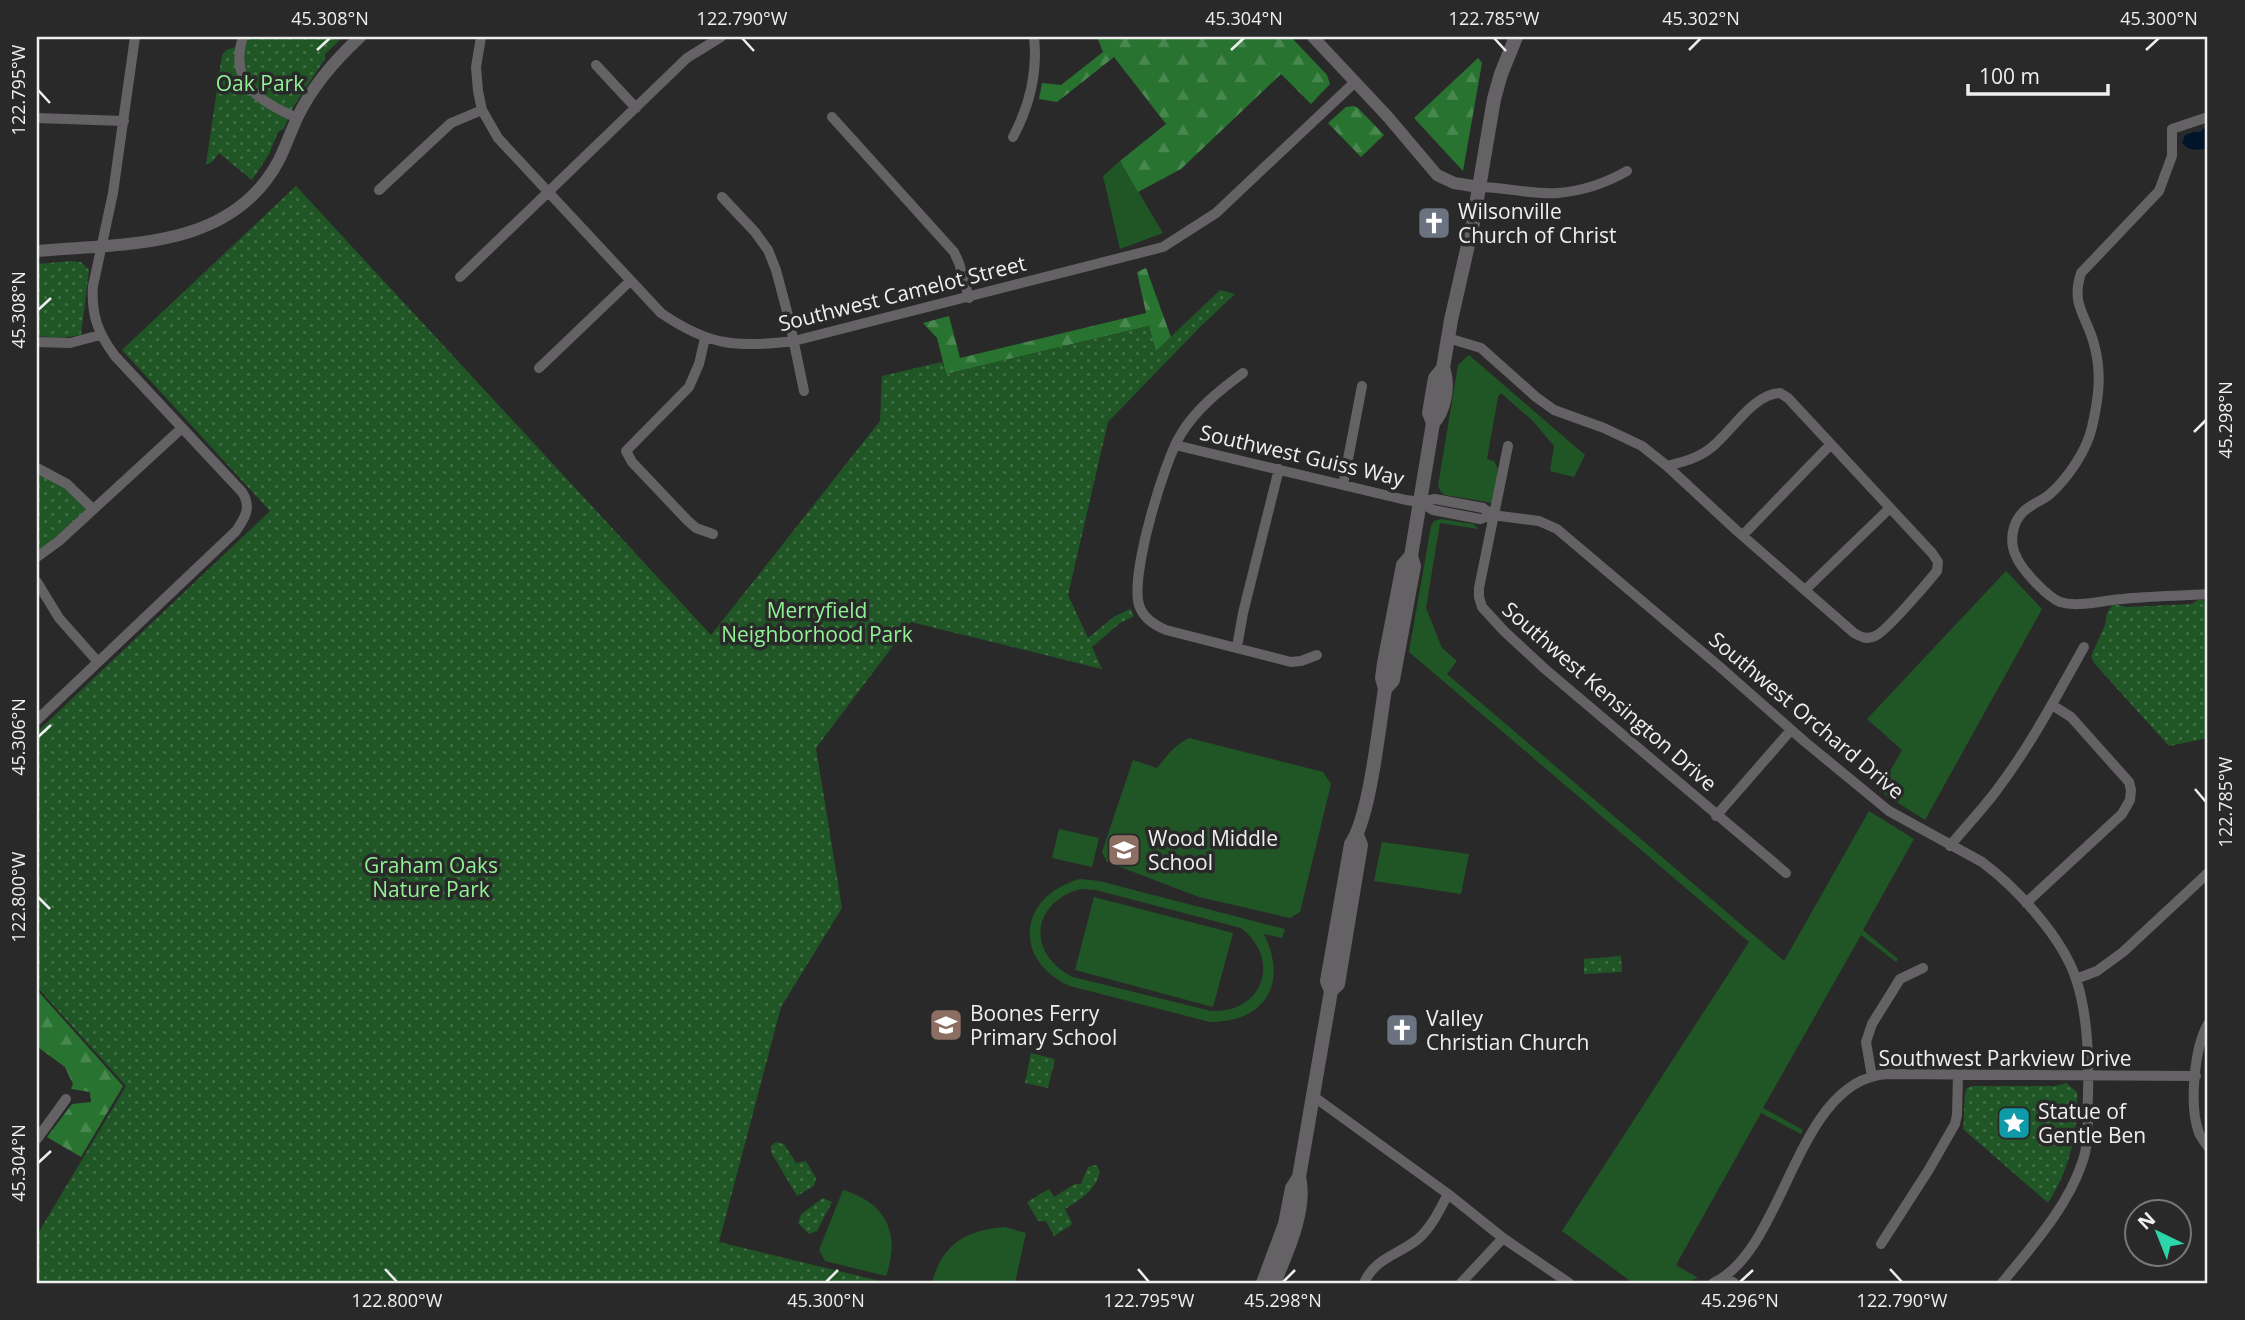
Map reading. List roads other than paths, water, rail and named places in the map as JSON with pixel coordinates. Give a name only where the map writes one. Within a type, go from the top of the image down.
[{"type":"main road","points":[[1263,1283],[1279,1242],[1292,1188],[1299,1177],[1331,992],[1338,984],[1352,904],[1362,845],[1357,835],[1372,770],[1385,689],[1393,680],[1415,566],[1411,556],[1433,424],[1429,413],[1435,378],[1443,368],[1494,99],[1503,66],[1516,37]]},
{"type":"main road","points":[[1274,1283],[1297,1217],[1302,1190],[1299,1177]]},
{"type":"street","points":[[37,720],[236,531],[247,512],[247,502],[242,492],[116,356],[100,335],[93,311],[97,258],[108,217],[135,37]]},
{"type":"street","points":[[243,37],[239,53],[240,66],[249,88],[263,102],[297,118]]},
{"type":"street","points":[[37,251],[179,237],[222,219],[244,204],[267,180],[279,161],[297,118],[321,78],[359,37]]},
{"type":"street","name":"Southwest Camelot Street","points":[[481,37],[476,78],[482,110],[504,146],[661,313],[682,328],[705,338],[760,346],[794,341],[1163,247],[1216,213],[1356,82]]},
{"type":"street","points":[[460,277],[687,58],[721,37]]},
{"type":"street","points":[[1013,136],[1024,116],[1032,89],[1035,69],[1034,37]]},
{"type":"street","points":[[1313,37],[1437,175],[1454,183],[1557,193],[1592,186],[1627,171]]},
{"type":"street","points":[[596,65],[636,108]]},
{"type":"street","points":[[379,190],[451,123],[482,110]]},
{"type":"street","points":[[832,117],[954,252],[968,298]]},
{"type":"street","points":[[2208,117],[2172,129],[2172,156],[2155,197],[2081,273],[2076,289],[2078,304],[2096,350],[2099,376],[2098,401],[2091,432],[2080,454],[2057,487],[2023,512],[2013,533],[2014,553],[2022,567],[2042,589],[2062,603],[2208,594]]},
{"type":"street","points":[[37,118],[124,121]]},
{"type":"street","points":[[722,197],[768,250],[776,270],[804,391]]},
{"type":"street","points":[[539,368],[629,282]]},
{"type":"street","points":[[37,342],[70,343],[100,335]]},
{"type":"street","points":[[705,338],[699,364],[689,387],[626,451],[632,461],[695,528],[713,534]]},
{"type":"street","points":[[1448,338],[1481,348],[1554,411],[1642,446],[1854,633],[1871,638],[1884,631],[1937,571],[1938,562],[1932,553],[1788,398],[1780,393],[1771,393],[1758,401],[1713,446],[1685,461],[1667,466]]},
{"type":"street","points":[[1242,373],[1198,412],[1175,445],[1155,497],[1137,592],[1140,609],[1148,620],[1166,630],[1291,662],[1317,655]]},
{"type":"street","points":[[1343,485],[1362,386]]},
{"type":"street","points":[[37,557],[59,541],[182,428]]},
{"type":"street","points":[[1742,535],[1831,444]]},
{"type":"street","name":"Southwest Guiss Way","points":[[1175,445],[1420,502]]},
{"type":"street","name":"Southwest Kensington Drive","points":[[1508,446],[1479,588],[1479,597],[1488,616],[1545,669],[1786,873]]},
{"type":"street","points":[[37,468],[67,484],[93,509]]},
{"type":"street","points":[[1237,647],[1242,613],[1279,469]]},
{"type":"street","name":"Southwest Orchard Drive","points":[[1420,502],[1435,499],[1483,508],[1492,515],[1539,522],[1558,530],[1889,811],[1982,862],[1993,871],[2026,904],[2059,946],[2076,979],[2084,1015],[2088,1076],[2087,1136],[2083,1163],[2058,1209],[2002,1283]]},
{"type":"street","points":[[1805,590],[1890,508]]},
{"type":"street","points":[[37,582],[60,618],[98,662]]},
{"type":"street","points":[[1950,846],[1998,789],[2052,705],[2084,647]]},
{"type":"street","points":[[2026,904],[2122,814],[2130,800],[2129,782],[2123,773],[2071,717],[2052,705]]},
{"type":"street","points":[[1716,816],[1791,730]]},
{"type":"street","points":[[2076,979],[2097,971],[2123,952],[2208,873]]},
{"type":"street","points":[[1872,1077],[1866,1042],[1872,1024],[1900,979],[1923,968]]},
{"type":"street","points":[[2208,1024],[2198,1046],[2195,1115],[2199,1135],[2208,1147]]},
{"type":"street","name":"Southwest Parkview Drive","points":[[1713,1283],[1735,1268],[1761,1233],[1799,1157],[1830,1107],[1841,1095],[1872,1077],[1887,1074],[2196,1076]]},
{"type":"street","points":[[1881,1244],[1955,1124],[1958,1076]]},
{"type":"street","points":[[1313,1096],[1448,1194],[1503,1238],[1569,1283]]},
{"type":"street","points":[[37,1139],[66,1099]]},
{"type":"street","points":[[1364,1283],[1377,1264],[1424,1233],[1448,1194]]},
{"type":"street","points":[[1461,1283],[1503,1238]]},
{"type":"street","points":[[1725,1276],[1734,1283]]},
{"type":"water","points":[[2208,127],[2208,148],[2191,149],[2182,143],[2185,135]]},
{"type":"place","name":"Wilsonville Church of Christ","points":[[1434,223]]},
{"type":"place","name":"Wood Middle School","points":[[1124,850]]},
{"type":"place","name":"Boones Ferry Primary School","points":[[946,1025]]},
{"type":"place","name":"Valley Christian Church","points":[[1402,1030]]},
{"type":"place","name":"Statue of Gentle Ben","points":[[2014,1123]]},
{"type":"park label","name":"Oak Park","points":[[260,83]]},
{"type":"park label","name":"Merryfield Neighborhood Park","points":[[817,622]]},
{"type":"park label","name":"Graham Oaks Nature Park","points":[[431,877]]}]
